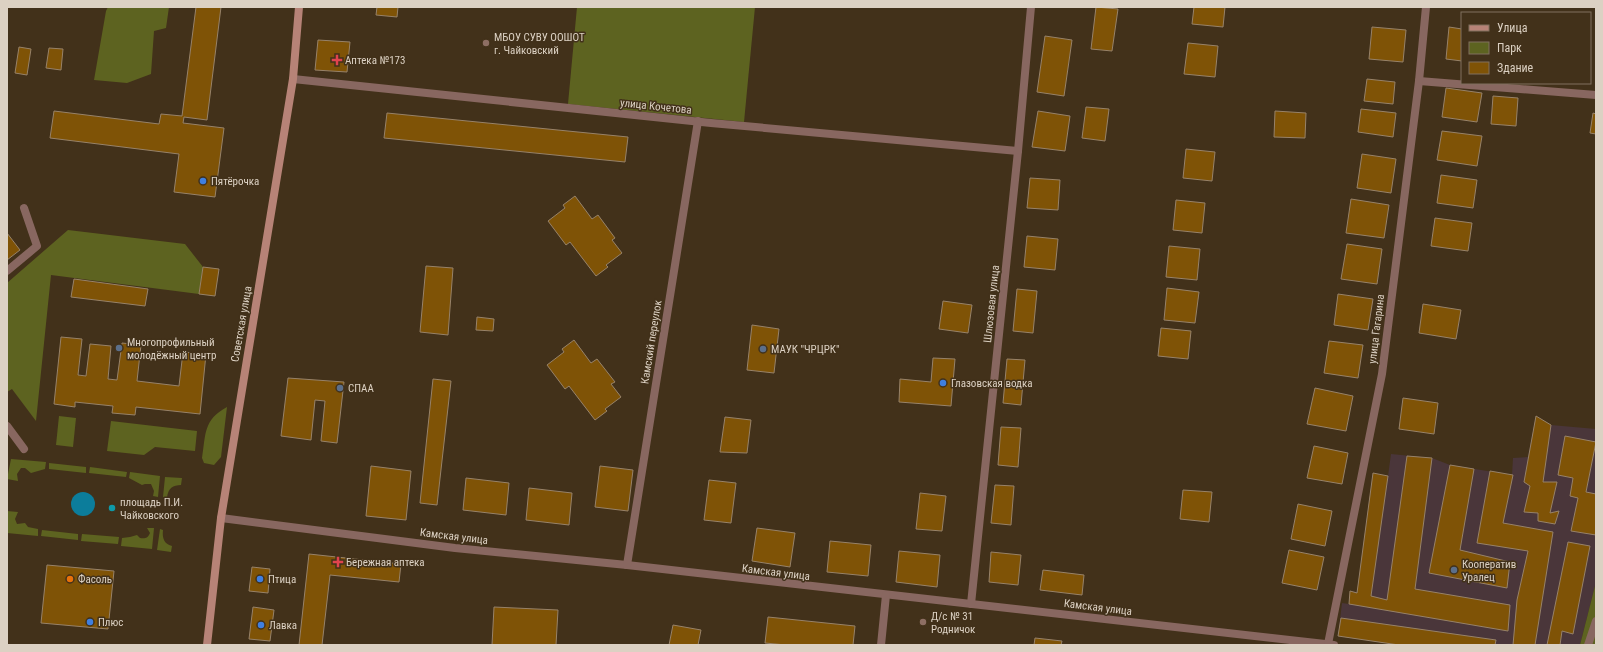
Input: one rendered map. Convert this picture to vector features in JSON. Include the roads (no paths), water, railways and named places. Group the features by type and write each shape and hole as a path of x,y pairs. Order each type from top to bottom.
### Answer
{"main road":[{"name":"Советская улица","path":"207,645 221,518 293,78 299,7"}],"street":[{"name":"Шлюзовая улица","path":"971,604 1018,151 1031,7"},
{"name":"улица Гагарина","path":"1331,645 1382,374 1419,80 1426,7"},
{"name":"улица Кочетова","path":"293,78 698,121 1018,151"},
{"path":"1419,80 1461,84"},
{"path":"1466,84 1596,95"},
{"name":"Камский переулок","path":"627,566 698,121"},
{"path":"7,271 37,246 24,208"},
{"path":"7,426 24,449"},
{"name":"Камская улица","path":"221,518 455,548 1331,645"},
{"path":"881,645 886,595"},
{"path":"1588,645 1596,621"}],"water":[{"path":"83,492 91,496 95,504 91,512 83,516 75,512 71,504 75,496"}],"place":[{"name":"МБОУ СУВУ ООШОТ г. Чайковский","path":"486,43"},
{"name":"Аптека №173","path":"337,60"},
{"name":"Пятёрочка","path":"203,181"},
{"name":"Многопрофильный молодёжный центр","path":"119,348"},
{"name":"МАУК \"ЧРЦРК\"","path":"763,349"},
{"name":"Глазовская водка","path":"943,383"},
{"name":"СПАА","path":"340,388"},
{"name":"площадь П.И. Чайковского","path":"112,508"},
{"name":"Бережная аптека","path":"338,562"},
{"name":"Кооператив Уралец","path":"1454,570"},
{"name":"Фасоль","path":"70,579"},
{"name":"Птица","path":"260,579"},
{"name":"Плюс","path":"90,622"},
{"name":"Д/с № 31 Родничок","path":"923,622"},
{"name":"Лавка","path":"261,625"}]}
